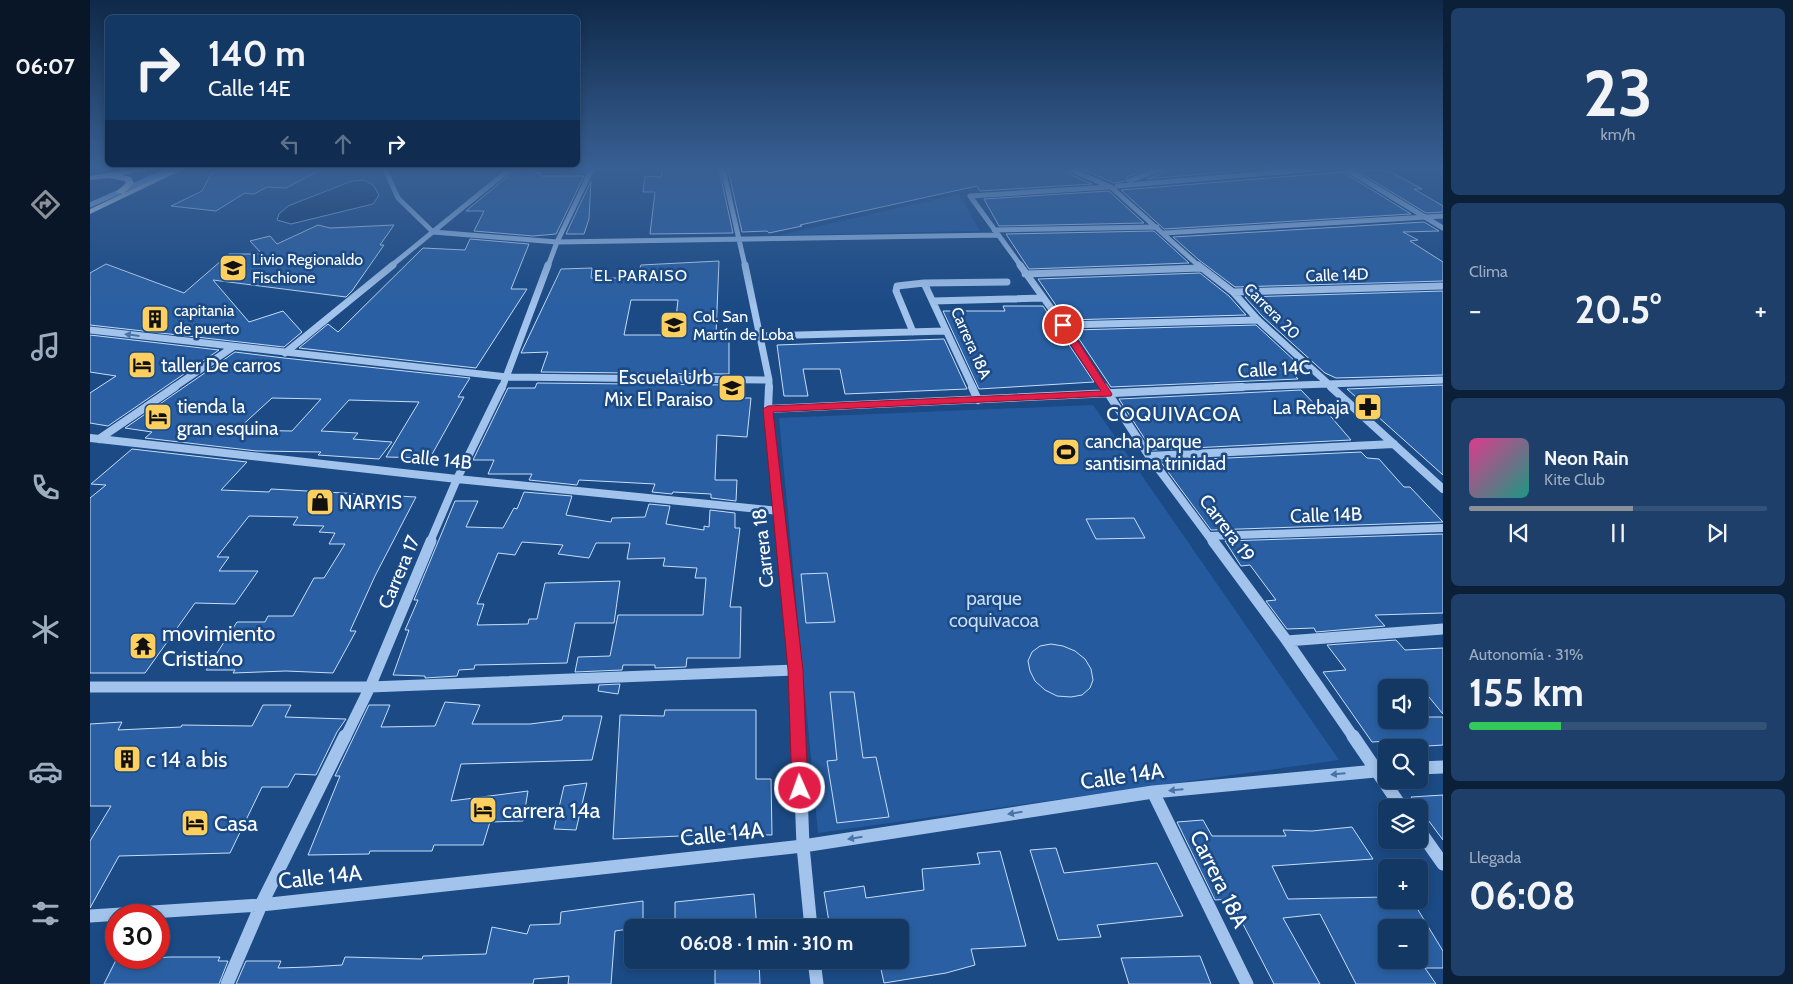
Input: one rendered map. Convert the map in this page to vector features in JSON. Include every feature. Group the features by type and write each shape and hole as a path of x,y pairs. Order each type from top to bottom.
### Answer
{"street":[{"path":"415,215 433,232 557,242 740,240 1156,227"},
{"path":"284,353 454,215"},
{"name":"Carrera 17","path":"227,984 260,905 370,687 457,479 506,377 557,242 570,215"},
{"name":"Carrera 18","path":"734,215 769,380 768,409 796,670 802,846 810,919"},
{"name":"Carrera 19","path":"983,215 1063,325 1149,456 1210,536 1378,766"},
{"name":"Carrera 20","path":"1144,215 1201,268 1232,292 1258,320 1443,489"},
{"path":"1422,215 1443,228"},
{"path":"1164,233 1443,216"},
{"path":"1025,274 1201,268"},
{"path":"913,332 896,291 897,286 924,283 1007,282"},
{"name":"Carrera 18A","path":"924,283 978,400"},
{"name":"Calle 14D","path":"1232,292 1443,286"},
{"path":"933,300 1042,298"},
{"path":"1063,325 1258,320"},
{"path":"90,330 506,377 769,380"},
{"path":"759,336 945,331"},
{"path":"95,438 233,347"},
{"name":"Calle 14C","path":"1107,394 1326,383 1443,380"},
{"path":"768,409 1107,394"},
{"name":"Calle 14B","path":"95,438 457,479 779,511"},
{"path":"1149,456 1394,444"},
{"name":"Calle 14B","path":"1210,536 1443,528"},
{"path":"1287,641 1443,629"},
{"path":"90,687 370,687 796,670"},
{"path":"1428,768 1443,767"},
{"name":"Calle 14A","path":"90,916 260,905 802,846 1153,792 1378,770"},
{"name":"Carrera 18A","path":"1153,792 1247,984"},
{"path":"1428,843 1443,864"},
{"path":"815,969 817,984"}],"green space":[{"path":"868,215 971,215 980,231 780,235"},
{"name":"parque coquivacoa","path":"1093,405 1339,760 818,833 779,418"}],"shaded area":[{"path":"279,215 328,215 291,224 277,220"}],"building":[{"path":"482,215 565,215 556,234 533,236 474,231"},
{"path":"575,215 589,215 584,234 566,234"},
{"path":"652,215 729,215 733,233 650,234"},
{"path":"738,215 846,215 769,233 767,231 742,232"},
{"path":"993,215 1135,215 1144,223 999,226"},
{"path":"1148,215 1396,215 1164,229"},
{"path":"1424,222 1439,231 1403,232 1418,240 1410,241 1443,262 1443,281 1235,287 1199,260 1173,237"},
{"path":"318,225 330,228 394,225 380,245 384,245 346,297 213,280 249,322 283,311 302,332 284,347 90,325 90,273 106,264 184,293 229,254 262,254 250,241 270,236 277,244"},
{"path":"1154,231 1189,263 1029,269 1006,234"},
{"path":"470,239 529,244 511,289 527,289 476,368 299,348 328,324 338,332 423,248 465,250"},
{"path":"719,261 716,334 729,334 729,374 541,372 548,352 521,353 561,269 592,268 591,278 636,278 641,265","holes":["631,300 678,300 674,335 624,335"]},
{"path":"1200,273 1229,296 1246,315 1066,320 1038,279"},
{"path":"1443,291 1443,375 1336,378 1325,373 1262,316 1245,297"},
{"path":"1003,306 1043,306 1094,382 979,389 943,311 1005,311"},
{"path":"1256,325 1296,362 1289,368 1298,379 1111,387 1073,330"},
{"path":"90,335 219,350 108,426 90,423 90,393 116,376 90,372"},
{"path":"944,339 967,389 845,394 840,369 803,369 808,396 784,396 777,345"},
{"path":"235,352 470,378 458,397 464,397 430,458 386,457 419,402 349,400 321,431 358,433 353,439 392,442 379,459 318,455 321,452 257,451 145,438 152,432 125,428","holes":["272,398 321,399 292,431 237,430"]},
{"path":"537,383 729,385 728,395 731,395 731,398 751,398 747,437 717,435 715,480 737,480 736,501 711,498 711,494 652,492 655,484 579,480 577,485 529,480 532,474 488,474 494,460 473,460 508,388 535,388"},
{"path":"1443,385 1443,475 1347,389"},
{"path":"1301,390 1321,411 1326,411 1351,440 1152,450 1119,399"},
{"path":"132,449 247,462 221,490 269,492 271,489 416,497 375,576 350,631 356,631 333,673 286,671 233,673 235,670 206,670 237,622 265,622 268,616 293,616 314,578 324,578 345,544 329,544 335,533 319,532 324,526 293,525 298,517 249,516 217,557 229,557 219,571 258,571 235,604 195,603 145,673 90,673 90,498 106,485 91,484"},
{"path":"1361,452 1367,458 1379,459 1404,487 1410,487 1443,522 1211,530 1160,461"},
{"path":"524,492 572,496 566,515 611,522 612,518 645,517 649,504 670,506 666,524 704,530 704,526 709,527 710,510 735,513 735,528 740,528 730,607 741,607 740,658 687,658 686,667 655,668 655,665 623,665 622,670 575,672 578,657 610,656 618,615 703,615 706,578 695,578 697,568 663,566 665,558 627,559 630,543 596,543 589,558 558,554 563,545 522,542 515,555 498,553 477,604 484,604 477,625 528,624 529,619 537,619 545,583 620,581 614,623 575,623 567,663 475,665 474,669 459,670 457,676 425,678 425,676 393,675 409,630 405,630 418,600 414,600 455,501 478,501 466,527 503,528 514,508 517,509"},
{"path":"1134,518 1145,538 1096,539 1086,519"},
{"path":"1443,534 1443,613 1375,615 1385,626 1316,632 1314,628 1287,629 1266,601 1276,600 1250,565 1241,566 1225,541"},
{"path":"827,573 835,622 806,623 801,574"},
{"path":"1396,640 1405,650 1443,648 1443,714 1428,696 1428,679 1378,679 1378,729 1428,729 1428,717 1443,717 1443,745 1428,746 1428,739 1378,739 1378,742 1372,742 1323,672 1346,670 1327,645"},
{"path":"1051,644 1075,651 1085,659 1091,669 1093,680 1090,688 1082,695 1071,697 1057,696 1045,690 1035,681 1028,661 1032,652 1040,646"},
{"path":"620,684 618,694 598,691 599,685"},
{"path":"830,692 854,692 863,758 876,757 889,817 837,823 827,761 837,760"},
{"path":"445,702 480,705 472,724 530,724 562,720 563,716 602,716 592,760 461,764 451,801 528,791 523,821 490,822 483,845 434,845 432,851 370,851 369,854 308,855 340,776 335,776 369,705 390,705 381,727 435,726"},
{"path":"263,705 291,705 285,717 346,719 337,732 316,775 295,774 288,787 262,787 230,853 119,856 90,908 90,841 111,806 90,806 90,724 122,722 118,730 181,727 182,725 252,726"},
{"path":"665,710 756,710 756,779 771,779 772,835 725,834 613,839 620,715 664,716"},
{"path":"587,783 576,830 554,829 564,786"},
{"path":"1443,795 1443,840 1428,820 1428,799 1412,799 1411,797"},
{"path":"1203,820 1212,836 1286,836 1283,830 1312,831 1352,827 1373,859 1272,866 1288,899 1378,897 1378,909 1417,909 1424,919 1378,919 1378,969 1426,969 1436,984 1356,984 1320,914 1283,918 1320,984 1274,984 1230,899 1215,900 1177,822"},
{"path":"1056,848 1064,873 1157,863 1183,916 1097,925 1101,937 1058,940 1030,850"},
{"path":"1000,851 1026,946 971,949 975,965 946,973 884,983 881,969 909,969 909,919 828,919 824,892 864,886 866,898 924,890 922,869 980,864 977,853"},
{"path":"754,894 756,919 675,919 675,902"},
{"path":"643,901 643,919 624,919 624,930 615,931 611,984 568,984 569,976 534,979 533,984 236,984 246,961 281,961 278,968 342,965 345,957 422,959 423,956 486,954 492,927 527,934 530,925 560,924 561,912"},
{"path":"1428,926 1443,951 1443,968 1428,968"},
{"path":"1200,956 1211,984 1129,984 1121,958"},
{"path":"170,957 220,957 218,961 228,961 219,984 104,984 112,969 170,969"},
{"path":"715,969 759,969 760,984 715,984"}],"place":[{"name":"Livio Regionaldo Fischione","path":"233,268"},
{"name":"capitania de puerto","path":"155,319"},
{"name":"Col. San Martín de Loba","path":"674,325"},
{"name":"taller De carros","path":"142,365"},
{"name":"Escuela Urb Mix El Paraiso","path":"732,388"},
{"name":"La Rebaja","path":"1368,407"},
{"name":"tienda la gran esquina","path":"158,417"},
{"name":"cancha parque santisima trinidad","path":"1066,452"},
{"name":"NARYIS","path":"320,502"},
{"name":"movimiento Cristiano","path":"143,646"},
{"name":"c 14 a bis","path":"127,759"},
{"name":"carrera 14a","path":"483,810"},
{"name":"Casa","path":"195,823"}],"district":[{"name":"EL PARAISO","path":"641,275"},
{"name":"COQUIVACOA","path":"1174,414"}],"route":[{"path":"800,788 796,670 768,409 1107,394 1063,325"}]}
